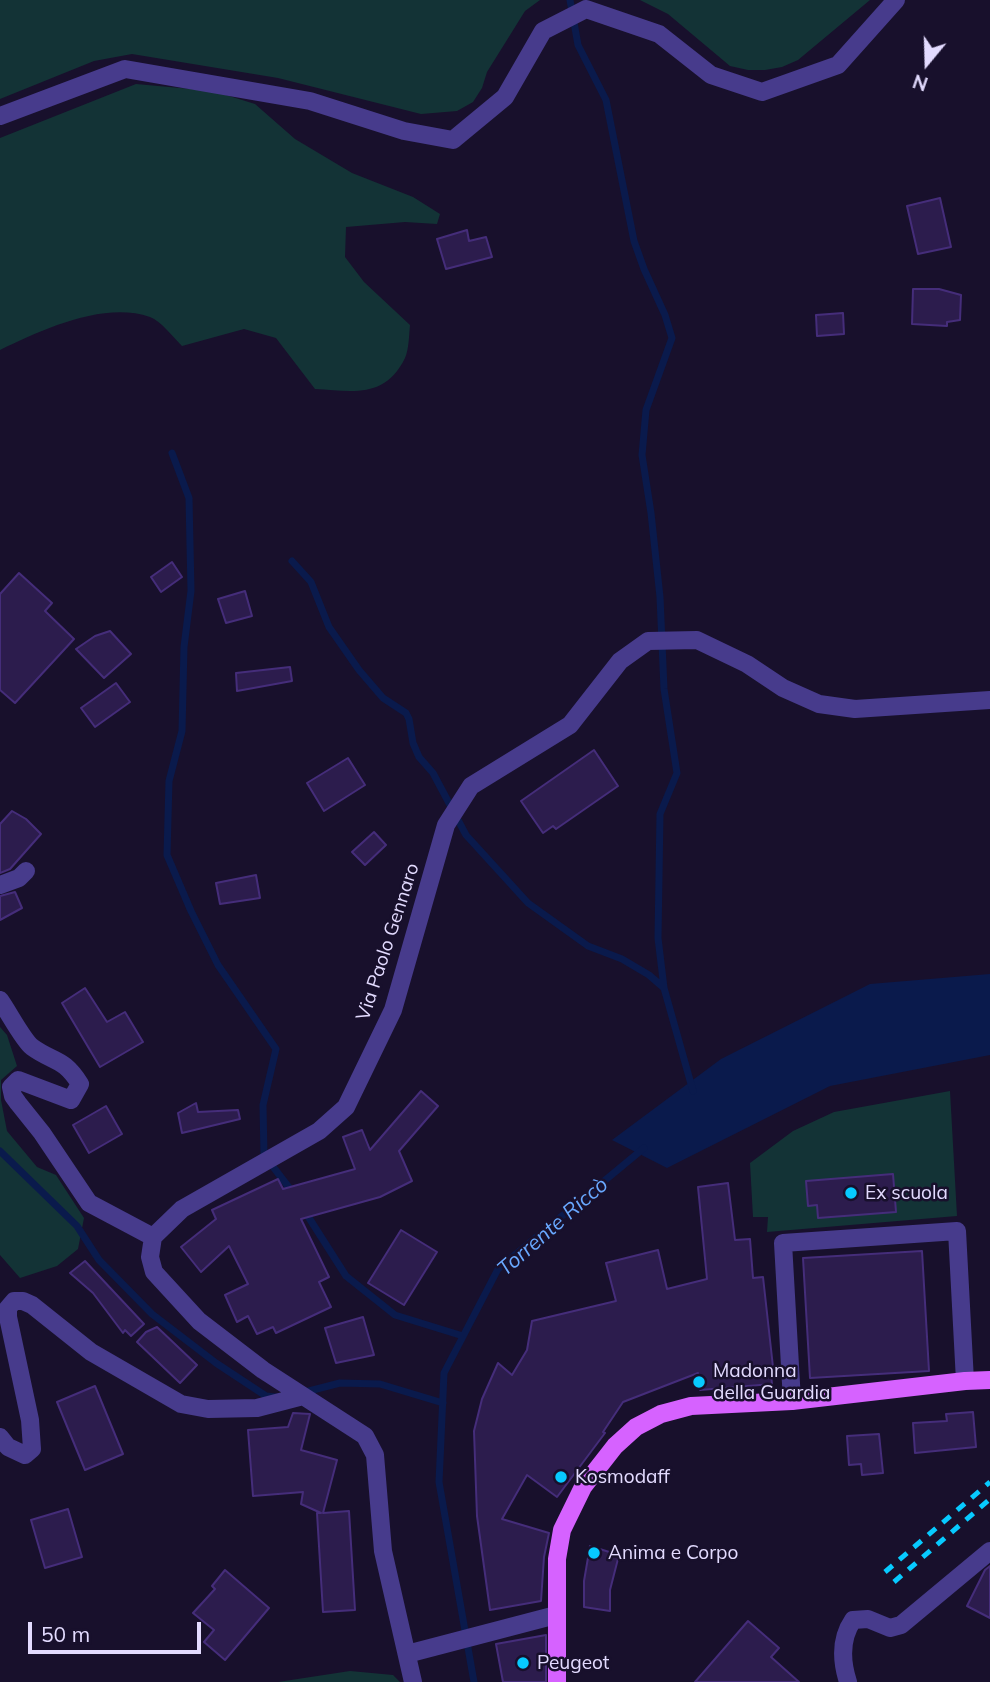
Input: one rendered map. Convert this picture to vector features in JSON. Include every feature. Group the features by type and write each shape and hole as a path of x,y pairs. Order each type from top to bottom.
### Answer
{"main road":[{"path":"558,1682 557,1559 562,1531 572,1506 597,1468 636,1427 661,1414 691,1406 792,1401 990,1380"}],"street":[{"path":"0,116 125,69 310,101 404,131 453,140 505,97 543,31 586,9 659,34 711,75 762,92 838,65 896,0"},
{"name":"Via Paolo Gennaro","path":"153,1237 182,1209 318,1131 345,1107 393,1010 446,825 471,786 570,724 620,661 648,641 697,640 747,664 783,688 819,704 855,709 990,700"},
{"path":"0,885 19,878 26,872"},
{"path":"0,1000 30,1046 71,1068 80,1084 71,1100 18,1080 11,1087 13,1096 89,1203 153,1237 150,1257 154,1272 199,1321 263,1370 365,1436 374,1455 383,1551 413,1652 413,1682"},
{"path":"792,1401 783,1243 957,1231 965,1381"},
{"path":"0,1437 16,1452 25,1455 32,1449 30,1420 8,1317 8,1308 15,1301 32,1305 90,1352 181,1404 208,1409 257,1408 303,1396"},
{"path":"848,1682 842,1654 845,1632 853,1620 868,1619 890,1628 901,1625 990,1550"},
{"path":"413,1652 556,1615"}],"green space":[{"path":"0,0 540,0 525,11 487,72 482,88 473,102 457,111 421,114 278,78 132,54 94,61 0,99"},
{"path":"640,0 870,0 798,60 782,67 748,70 730,66 668,14"},
{"path":"136,84 213,91 255,104 295,139 352,173 413,197 440,214 437,224 405,222 346,227 345,257 364,282 410,325 405,358 388,380 367,390 315,389 276,338 244,329 182,346 154,319 132,313 93,315 73,320 0,350 0,138"},
{"path":"0,1027 7,1035 17,1066 1,1080 1,1100 7,1131 37,1167 56,1175 84,1218 78,1249 57,1266 20,1278 0,1255"},
{"path":"950,1091 957,1216 767,1232 768,1217 753,1217 750,1163 793,1131 834,1112"},
{"path":"350,1671 393,1675 400,1682 278,1682"}],"water":[{"path":"990,974 990,1055 830,1086 667,1168 612,1140 721,1059 870,984"}],"building":[{"path":"940,198 951,247 918,254 907,206"},
{"path":"467,230 469,241 486,237 492,257 446,269 437,239"},
{"path":"913,289 939,289 961,295 960,320 947,322 947,326 912,324"},
{"path":"843,313 844,334 817,336 816,315"},
{"path":"172,562 182,577 161,592 151,577"},
{"path":"19,573 52,603 45,611 74,639 15,703 0,690 0,594"},
{"path":"245,591 252,616 226,623 218,599"},
{"path":"110,631 131,654 104,678 76,649 95,636"},
{"path":"290,667 292,681 237,691 236,673"},
{"path":"116,683 130,702 95,727 81,708"},
{"path":"594,750 618,786 556,829 553,826 543,833 521,801"},
{"path":"348,758 365,785 324,811 307,783"},
{"path":"12,811 26,819 41,834 10,869 0,873 0,824"},
{"path":"374,832 386,845 365,865 352,852"},
{"path":"256,875 260,898 220,904 216,883"},
{"path":"15,892 22,908 0,920 0,896"},
{"path":"85,988 107,1022 125,1012 143,1042 100,1067 62,1003"},
{"path":"421,1091 438,1106 399,1151 412,1181 380,1197 301,1219 329,1277 319,1282 331,1307 276,1333 273,1327 257,1334 248,1316 237,1322 225,1295 248,1284 229,1246 201,1272 181,1247 216,1219 212,1210 278,1179 283,1189 355,1169 343,1137 362,1130 370,1150"},
{"path":"196,1103 198,1112 238,1110 240,1119 182,1133 178,1113"},
{"path":"106,1106 122,1134 89,1153 73,1125"},
{"name":"Ex scuola","path":"893,1174 896,1212 818,1218 817,1205 808,1206 806,1181"},
{"path":"728,1183 735,1240 750,1239 753,1278 763,1277 773,1367 770,1366 772,1384 700,1390 698,1373 623,1402 603,1432 605,1433 557,1497 527,1475 502,1519 549,1533 544,1557 541,1601 490,1610 477,1516 474,1431 482,1399 498,1363 512,1375 527,1350 532,1321 616,1301 606,1263 658,1250 667,1289 707,1279 698,1187"},
{"path":"401,1230 437,1252 404,1305 368,1283"},
{"path":"922,1251 929,1371 810,1378 803,1258"},
{"path":"85,1261 144,1324 131,1336 125,1330 123,1333 93,1293 70,1273"},
{"path":"363,1317 374,1355 336,1363 325,1328"},
{"path":"157,1327 197,1365 180,1383 137,1342 146,1332"},
{"path":"95,1386 123,1454 85,1470 57,1402"},
{"path":"973,1412 976,1447 915,1453 913,1423 947,1421 946,1414"},
{"path":"293,1413 310,1414 301,1450 337,1460 323,1513 349,1511 355,1610 323,1612 317,1513 321,1513 301,1504 303,1492 253,1496 248,1430 288,1427"},
{"path":"879,1434 883,1473 862,1475 861,1464 849,1465 847,1436"},
{"path":"68,1509 82,1557 45,1568 31,1520"},
{"path":"590,1546 619,1555 610,1590 610,1611 584,1607 584,1581"},
{"path":"990,1566 990,1618 967,1606 985,1570"},
{"path":"225,1570 269,1608 225,1660 204,1642 214,1630 193,1613 215,1589 212,1586"},
{"path":"748,1621 779,1648 771,1657 799,1682 695,1682"},
{"name":"Peugeot","path":"546,1635 546,1682 503,1682 496,1644"}],"waterway":[{"path":"570,0 578,45 606,100 634,241 672,338 646,410 642,455 660,597 664,689 677,773 660,814 658,938 664,988 693,1091"},
{"path":"172,453 189,498 191,591 184,647 182,731 169,781 167,855 218,965 276,1049 263,1105 264,1155 294,1194"},
{"path":"292,561 311,582 329,627 359,670 383,698 406,713 419,757 433,773 466,835 528,903 588,946 622,959 649,975 664,988"},
{"name":"Torrente Riccò","path":"474,1682 439,1482 444,1373 498,1269 644,1148"},
{"path":"0,1151 77,1226 99,1260 152,1314 216,1363 266,1396 276,1397"},
{"path":"304,1210 346,1276 395,1315 463,1336"},
{"path":"305,1392 340,1383 380,1384 443,1403"}],"railway":[{"path":"885,1572 990,1482"},
{"path":"894,1582 990,1499"}],"place":[{"name":"Ex scuola","path":"851,1193"},
{"name":"Madonna della Guardia","path":"699,1382"},
{"name":"Kosmodaff","path":"561,1477"},
{"name":"Anima e Corpo","path":"594,1553"},
{"name":"Peugeot","path":"523,1663"}]}
